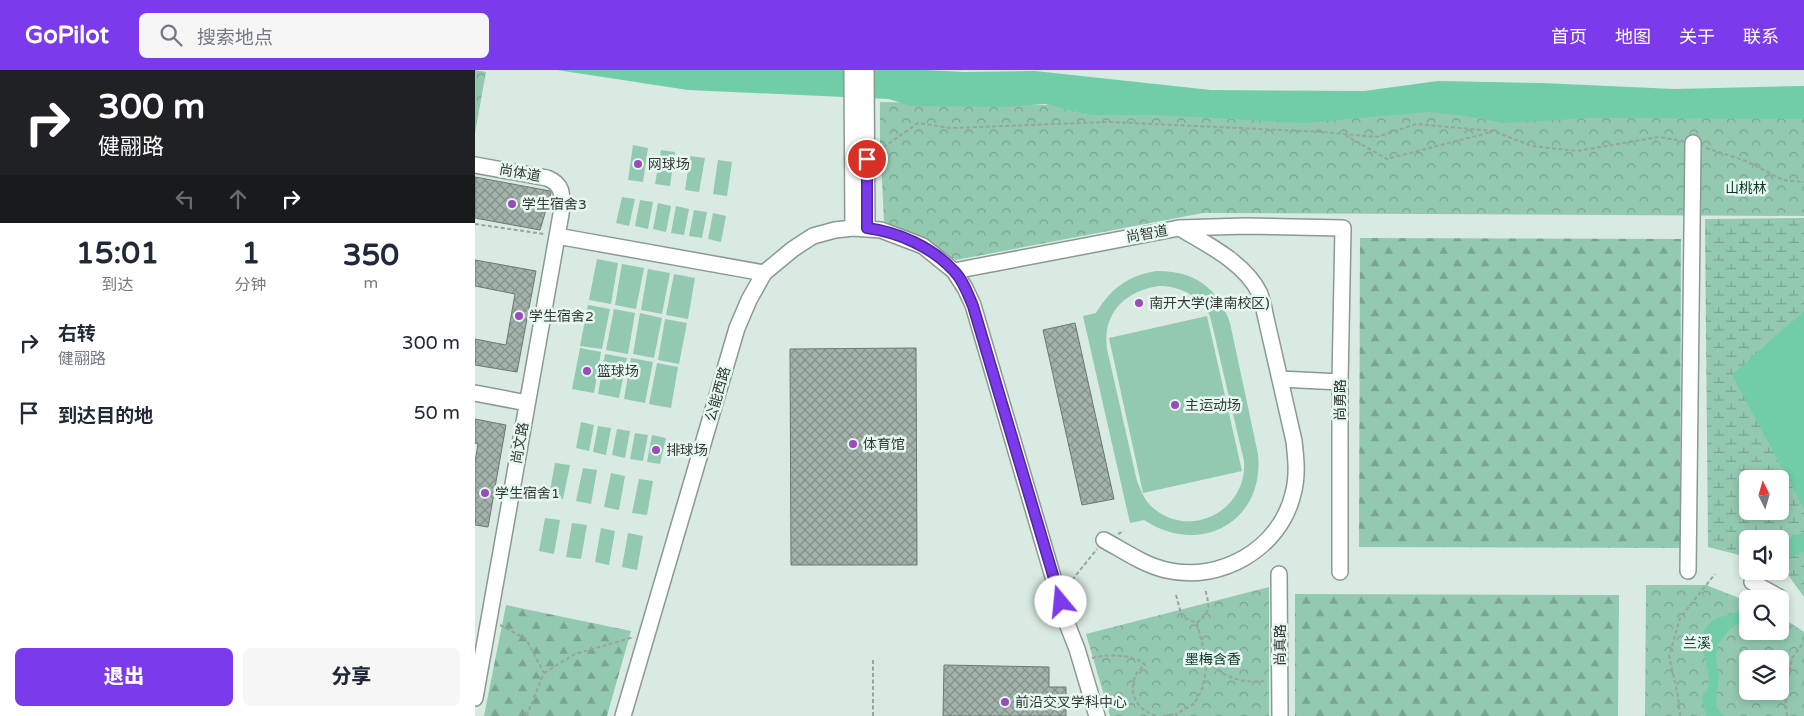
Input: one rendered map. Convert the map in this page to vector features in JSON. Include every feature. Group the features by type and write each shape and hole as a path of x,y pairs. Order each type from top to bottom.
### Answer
{"street":[{"path":"853,70 867,159 860,228"},
{"path":"860,228 859,107 867,70"},
{"path":"1688,571 1693,143"},
{"name":"尚体道","path":"475,165 547,178 556,182 560,188"},
{"name":"尚文路","path":"475,698 557,236 562,198 560,188"},
{"name":"尚智道","path":"954,271 1179,228 1245,226 1343,228"},
{"path":"860,228 881,230 923,246 954,271 965,288 973,306 1059,596 1097,716"},
{"name":"公能西路","path":"623,716 737,328 749,300 764,273 793,249 813,236 835,230 860,228"},
{"path":"1104,540 1147,564 1165,570 1219,578 1234,564 1266,542 1279,527 1293,496 1296,480 1294,441 1260,294 1248,277 1217,249 1179,228"},
{"name":"尚勇路","path":"1340,572 1340,382 1343,228"},
{"path":"557,236 764,273"},
{"path":"1281,379 1340,382"},
{"path":"475,393 527,403"},
{"name":"尚真路","path":"1279,574 1280,716"},
{"path":"1752,582 1766,590"}],"path":[{"path":"867,159 918,123 950,128 1109,122 1377,137 1416,124 1493,131 1533,146 1577,151 1659,137 1693,143 1746,161 1783,180 1804,182"},
{"path":"1343,134 1387,159 1493,131"},
{"path":"475,224 557,236"},
{"path":"1059,596 1104,540"},
{"path":"1680,716 1678,696 1669,656 1680,618 1715,574"},
{"path":"1197,623 1207,614 1209,604 1205,588"},
{"path":"1176,595 1182,617 1197,623"},
{"path":"489,619 526,639 544,673"},
{"path":"1163,716 1176,715 1195,703 1203,687 1207,662 1197,623"},
{"path":"527,716 544,673 575,654 647,632"},
{"path":"1787,716 1785,694 1792,658 1804,642"},
{"path":"1081,662 1100,656 1123,656 1142,661 1145,665 1137,673 1133,685 1135,697 1138,706 1148,714 1158,716"},
{"path":"873,660 873,716"},
{"path":"1207,662 1217,670 1247,683 1280,681"},
{"path":"521,716 529,710"}],"green space":[{"path":"475,70 486,72 475,133"},
{"name":"山桃林","path":"880,102 1427,112 1804,115 1804,216 1203,213 956,260 884,221"},
{"name":"网球场","path":"633,145 648,148 643,182 628,180"},
{"name":"网球场","path":"661,150 675,152 670,186 655,184"},
{"name":"网球场","path":"690,156 705,158 699,192 685,190"},
{"name":"网球场","path":"718,160 732,162 727,196 713,194"},
{"path":"622,197 635,199 629,226 616,223"},
{"path":"640,200 653,202 648,229 635,226"},
{"path":"658,203 671,206 666,232 653,229"},
{"path":"676,206 689,209 684,235 671,233"},
{"path":"694,210 707,212 702,238 689,236"},
{"path":"713,213 726,216 721,242 708,239"},
{"path":"1804,218 1804,597 1789,576 1789,530 1739,530 1739,555 1708,547 1705,219"},
{"path":"1360,238 1681,239 1680,548 1359,547"},
{"path":"597,259 618,263 611,304 589,300"},
{"path":"622,264 644,268 636,309 615,305"},
{"path":"648,269 670,273 662,314 641,310"},
{"name":"主运动场","path":"1157,271 1182,274 1203,284 1219,300 1230,323 1258,454 1257,478 1251,498 1240,515 1225,526 1207,533 1186,535 1165,531 1144,520 1130,523 1083,316 1096,313 1108,296 1129,279","holes":["1159,286 1182,290 1195,298 1210,316 1244,461 1243,478 1237,494 1227,506 1214,515 1199,520 1183,521 1167,517 1152,507 1143,495 1137,481 1107,349 1106,336 1108,325 1118,306 1136,293"]},
{"path":"674,274 695,278 688,319 666,315"},
{"name":"篮球场","path":"588,305 610,309 602,349 580,346"},
{"name":"篮球场","path":"614,309 635,313 628,354 606,350"},
{"name":"篮球场","path":"640,313 662,318 654,358 633,354"},
{"name":"主运动场","path":"1207,316 1242,471 1143,493 1109,338"},
{"name":"篮球场","path":"665,319 687,323 679,364 658,360"},
{"name":"篮球场","path":"580,348 601,352 594,393 572,389"},
{"name":"篮球场","path":"605,354 627,358 619,398 598,394"},
{"name":"篮球场","path":"631,358 653,362 645,403 624,399"},
{"name":"篮球场","path":"657,363 678,367 671,408 649,404"},
{"path":"581,422 594,425 589,451 576,448"},
{"path":"598,426 611,428 606,455 593,452"},
{"name":"排球场","path":"617,429 630,431 625,458 612,455"},
{"name":"排球场","path":"635,433 648,435 643,461 630,459"},
{"name":"排球场","path":"652,435 666,438 660,464 647,462"},
{"path":"555,463 570,465 563,499 549,496"},
{"path":"583,468 597,470 591,504 576,501"},
{"path":"611,473 625,476 619,510 604,507"},
{"path":"639,479 653,481 647,515 632,513"},
{"path":"545,518 560,520 554,554 539,551"},
{"path":"572,523 587,525 581,559 566,557"},
{"path":"601,528 615,531 609,565 595,562"},
{"path":"628,533 643,536 637,570 622,567"},
{"name":"兰溪","path":"1646,585 1706,585 1739,598 1739,640 1789,640 1789,622 1804,632 1804,716 1645,716"},
{"name":"墨梅含香","path":"1269,587 1269,716 1110,716 1086,634"},
{"path":"1295,594 1619,595 1618,716 1295,716"},
{"path":"506,605 631,631 607,716 484,716"}],"shaded area":[{"path":"557,70 1035,71 1211,90 1364,91 1438,81 1542,83 1674,89 1804,86 1804,119 1590,118 1505,123 1427,112 1305,123 1155,115 1091,115 1045,104 1001,107 911,106 889,99 688,90"},
{"path":"1804,311 1804,509 1789,481 1789,470 1783,470 1732,375"},
{"path":"1738,611 1739,623 1729,630 1718,644 1716,658 1719,676 1716,707 1724,716 1706,716 1702,697 1708,688 1709,680 1703,647 1705,630 1714,620"}],"building":[{"name":"学生宿舍3","path":"475,177 550,191 540,230 475,218"},
{"name":"学生宿舍2","path":"475,260 536,271 517,372 475,365 475,339 506,345 515,294 475,286"},
{"path":"1075,323 1114,499 1082,505 1043,330"},
{"name":"体育馆","path":"916,348 917,565 791,565 790,349"},
{"name":"学生宿舍1","path":"475,419 506,425 488,527 475,525 475,462 478,444 475,443"},
{"name":"前沿交叉学科中心","path":"944,665 1049,667 1049,687 1066,687 1066,716 943,716"}],"waterway":[{"path":"1789,548 1804,542"}],"place":[{"name":"网球场","path":"638,164"},
{"name":"学生宿舍3","path":"512,204"},
{"name":"南开大学(津南校区)","path":"1139,303"},
{"name":"学生宿舍2","path":"519,316"},
{"name":"篮球场","path":"587,371"},
{"name":"主运动场","path":"1175,405"},
{"name":"体育馆","path":"853,444"},
{"name":"排球场","path":"656,450"},
{"name":"学生宿舍1","path":"485,493"},
{"name":"前沿交叉学科中心","path":"1005,702"}],"route":[{"path":"867,159 867,228 881,230 923,246 954,271 965,288 973,306 1061,602"}]}
